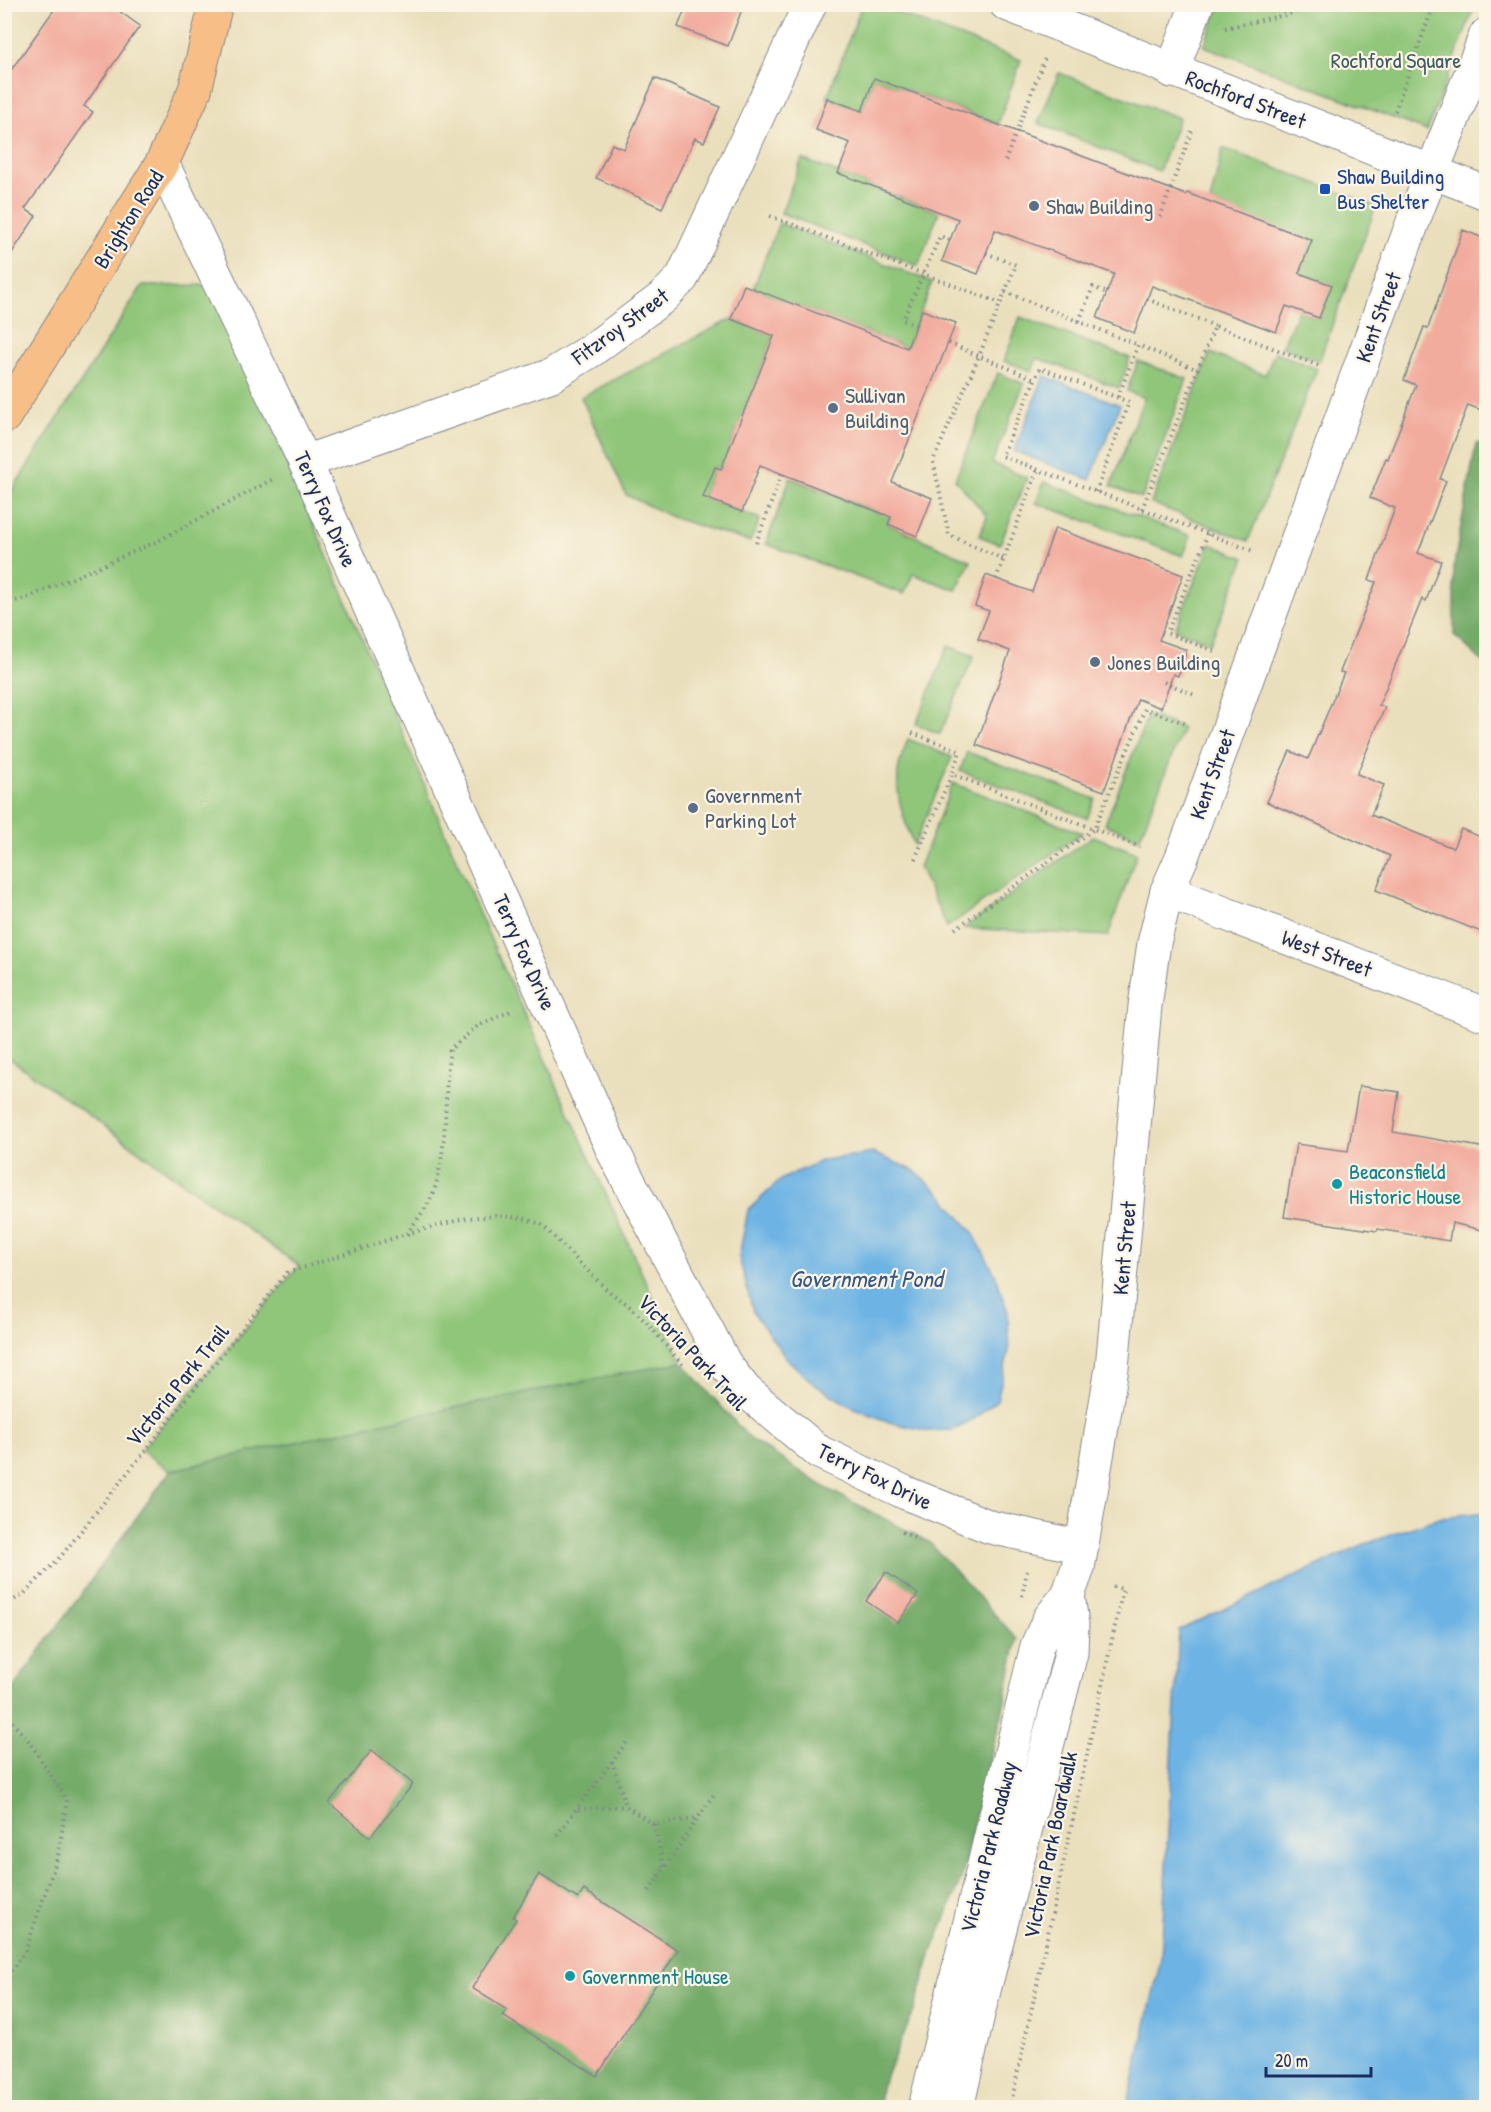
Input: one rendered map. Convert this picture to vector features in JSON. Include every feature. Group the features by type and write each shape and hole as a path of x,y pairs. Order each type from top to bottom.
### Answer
{"main road":[{"name":"Brighton Road","path":"4,417 162,163 195,90 216,4"}],"street":[{"name":"Fitzroy Street","path":"306,462 552,375 592,350 662,298 682,278 810,4"},
{"name":"Rochford Street","path":"1006,4 1486,193"},
{"path":"1172,70 1197,4"},
{"name":"Kent Street","path":"1082,1547 1112,1368 1145,1006 1154,943 1167,891 1182,857 1433,171 1486,35"},
{"name":"Terry Fox Drive","path":"162,163 306,462 614,1153 725,1364 745,1390 819,1452 906,1493 990,1527 1082,1547"},
{"name":"West Street","path":"1167,891 1486,1015"},
{"name":"Victoria Park Roadway","path":"925,2108 1037,1646 1049,1619 1068,1594 1078,1568 1082,1547"},
{"name":"Victoria Park Roadway","path":"957,2108 985,1987 1071,1653 1072,1624 1068,1594"}],"path":[{"path":"1220,29 1289,14 1317,4"},
{"path":"1395,111 1434,4"},
{"path":"1005,161 1045,58"},
{"path":"1160,218 1193,128"},
{"path":"770,216 1000,303"},
{"path":"916,325 903,320 939,236 950,240"},
{"path":"986,253 1016,265 933,461 949,535 1003,559"},
{"path":"1079,321 1093,287 1107,292"},
{"path":"1005,292 1198,369"},
{"path":"1147,299 1322,367"},
{"path":"1142,509 1215,326"},
{"path":"949,343 1035,380"},
{"path":"1118,397 1138,345"},
{"path":"1096,492 1130,402 1040,368 1002,456 1038,469 1096,492 1252,551"},
{"path":"4,602 22,600 156,542 306,462"},
{"path":"996,579 1038,469"},
{"path":"756,543 782,474"},
{"path":"1208,534 1167,633 1214,651"},
{"path":"1164,682 1197,696"},
{"path":"955,930 1094,829 1145,710 1187,724"},
{"path":"912,733 960,751 915,859"},
{"path":"952,774 1140,847"},
{"path":"406,1234 434,1193 445,1138 450,1048 478,1026 544,996"},
{"name":"Victoria Park Trail","path":"4,1605 23,1595 62,1555 287,1274 406,1234 467,1218 496,1216 522,1218 540,1224 607,1290 627,1304 647,1323 691,1374"},
{"path":"900,1531 919,1540"},
{"name":"Victoria Park Boardwalk","path":"1010,2108 1123,1589"},
{"path":"4,1713 28,1740 67,1800 58,1856 25,1952 4,1980"},
{"path":"557,1835 629,1739"},
{"path":"612,1761 626,1806"},
{"path":"649,1891 714,1794"},
{"path":"577,1809 626,1806 654,1824 698,1818"},
{"path":"654,1824 664,1869"}],"green space":[{"name":"Rochford Square","path":"1220,4 1475,5 1427,131 1204,46"},
{"path":"862,5 877,5 1021,60 998,124 874,78 862,111 827,98"},
{"path":"1059,73 1179,118 1159,171 1038,123"},
{"path":"1223,148 1376,206 1319,361 1282,347 1298,310 1319,318 1331,285 1299,273 1311,240 1210,202"},
{"path":"802,159 939,212 918,266 781,213"},
{"path":"779,223 932,282 907,348 753,289"},
{"path":"212,285 481,918 682,1362 298,1441 170,1471 141,1450 299,1266 5,1055 4,503 142,286"},
{"path":"1020,317 1130,358 1119,388 1037,358 1032,371 1004,361"},
{"path":"731,319 774,336 727,454 733,473 715,467 703,497 760,519 750,542 674,518 626,495 581,397"},
{"path":"1275,352 1317,369 1248,541 1151,503 1210,353 1265,375"},
{"path":"1138,361 1187,379 1142,498 1111,486 1144,398 1127,391"},
{"path":"998,373 1024,384 992,463 1027,478 1000,544 979,536 987,516 955,479"},
{"path":"1486,441 1486,665 1454,635 1454,565 1476,444"},
{"path":"790,478 880,513 892,513 888,524 971,561 956,590 913,574 904,594 766,544"},
{"path":"1044,482 1191,536 1183,556 1036,503"},
{"path":"1210,544 1245,558 1210,643 1175,629"},
{"path":"948,646 974,656 940,734 916,724"},
{"path":"1148,715 1183,728 1139,839 1105,824"},
{"path":"1486,731 1486,809 1483,800"},
{"path":"908,739 952,757 914,845 904,817 898,786 899,766"},
{"path":"967,752 1095,799 1087,818 960,771"},
{"path":"953,783 1082,833 947,927 919,867"},
{"path":"1093,836 1137,853 1108,936 964,928"},
{"path":"682,1362 749,1438 826,1488 929,1542 1017,1639 1002,1715 981,1790 961,1880 933,1949 914,2011 881,2087 879,2107 5,2108 5,1699 170,1471 298,1441"}],"water":[{"path":"1044,376 1120,405 1090,480 1014,451"},
{"name":"Government Pond","path":"873,1153 915,1171 942,1195 973,1233 996,1276 1008,1313 1009,1350 997,1400 975,1418 952,1430 928,1431 889,1422 850,1406 815,1385 787,1359 753,1312 739,1257 748,1210 782,1179 823,1160"},
{"path":"1486,1512 1486,2107 1127,2107 1161,1959 1179,1630 1362,1545 1442,1517"}],"building":[{"path":"58,4 109,4 140,26 84,106 93,112 25,209 36,216 4,265 4,80"},
{"path":"687,4 744,4 728,46 678,27"},
{"path":"655,78 720,107 704,142 695,138 662,208 596,178 612,144 624,149"},
{"name":"Shaw Building","path":"874,78 1312,240 1299,273 1332,285 1319,318 1286,306 1276,332 1152,286 1134,333 1097,318 1114,274 995,230 978,274 942,261 958,219 838,173 850,143 816,130 827,98 862,111"},
{"path":"1463,230 1486,239 1486,412 1468,405 1440,479 1446,481 1418,553 1441,561 1426,601 1422,599 1379,705 1385,707 1357,774 1384,785 1371,815 1453,848 1461,829 1486,839 1486,934 1376,890 1390,856 1267,802 1290,751 1308,759 1344,673 1340,672 1376,582 1369,580 1395,508 1370,498 1386,458 1388,459 1416,385 1404,380 1424,327 1428,328"},
{"name":"Sullivan Building","path":"744,285 907,348 922,310 956,323 892,482 932,498 917,536 888,524 891,517 760,465 742,512 703,497 715,467 721,469 774,336 731,319"},
{"name":"Jones Building","path":"1055,528 1183,575 1159,640 1187,650 1178,676 1173,674 1161,708 1138,699 1104,791 976,745 1010,651 978,639 989,611 975,606 986,575 1032,592"},
{"path":"1359,1086 1399,1092 1393,1132 1486,1148 1486,1231 1452,1223 1449,1241 1284,1217 1296,1144 1348,1151"},
{"path":"886,1572 918,1594 898,1623 866,1601"},
{"path":"372,1750 413,1784 370,1837 329,1803"},
{"name":"Government House","path":"539,1874 578,1899 584,1890 678,1950 597,2076 503,2016 507,2010 472,1988 516,1919 513,1917"}],"place":[{"name":"Shaw Building Bus Shelter","path":"1325,189"},
{"name":"Shaw Building","path":"1034,206"},
{"name":"Sullivan Building","path":"833,408"},
{"name":"Jones Building","path":"1095,662"},
{"name":"Government Parking Lot","path":"693,808"},
{"name":"Beaconsfield Historic House","path":"1337,1184"},
{"name":"Government House","path":"570,1976"}]}
